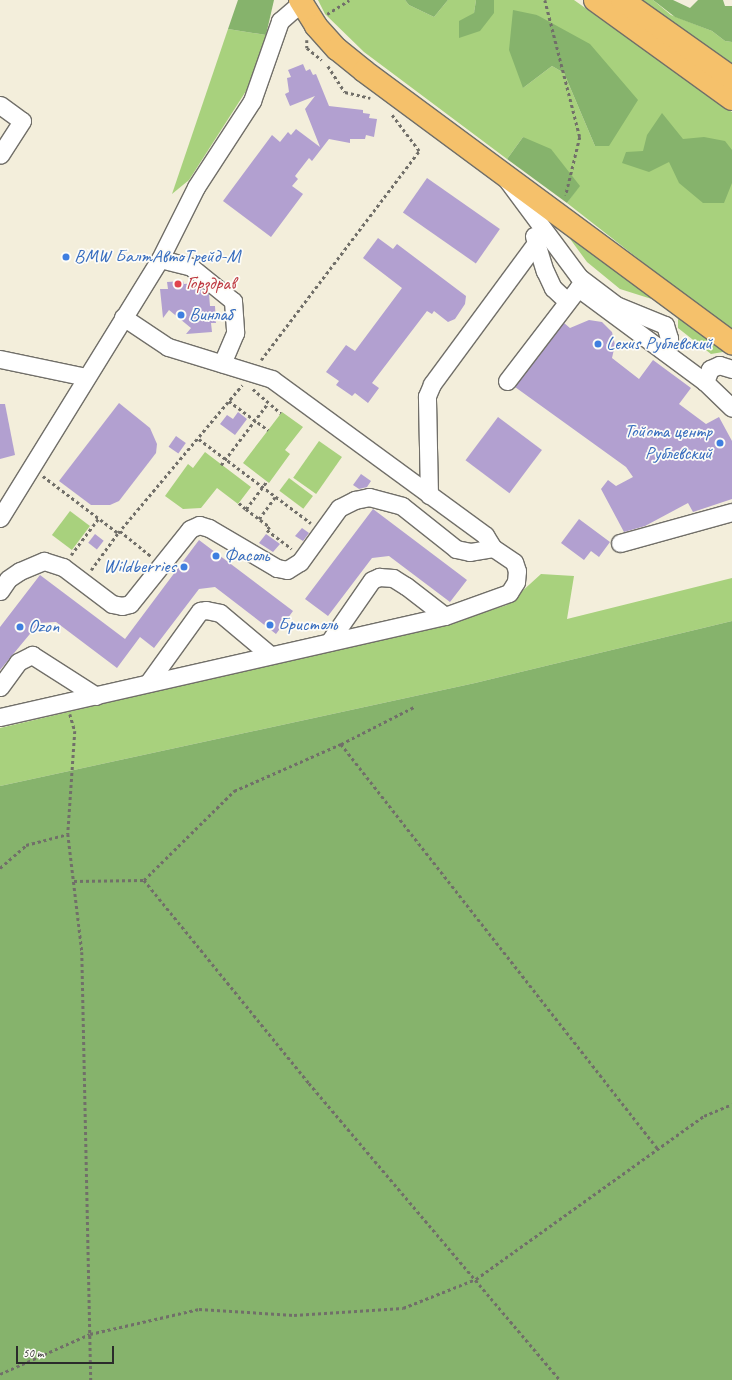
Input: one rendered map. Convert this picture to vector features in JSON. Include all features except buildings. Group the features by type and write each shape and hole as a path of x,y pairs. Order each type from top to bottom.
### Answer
{"main road":[{"path":"595,0 732,99"},
{"path":"622,0 732,78"},
{"path":"301,1 316,26 337,49 504,176 576,226 732,343"}],"street":[{"path":"0,518 160,259 196,187 252,101 280,21 301,1"},
{"path":"0,105 22,121 0,155"},
{"path":"504,176 579,277 616,305 665,325 669,338 664,351"},
{"path":"528,210 536,243 553,288 568,301"},
{"path":"429,494 426,396 432,384 536,243"},
{"path":"160,259 191,267 233,301 235,332 222,364"},
{"path":"508,381 578,288 705,382 732,408"},
{"path":"3,713 96,696 445,616 509,593 516,582 514,562 493,548 485,535 272,379 249,377 222,364 168,347 123,318"},
{"path":"0,359 86,377"},
{"path":"705,382 710,369 719,365 732,369"},
{"path":"0,591 8,579 44,561 62,567 112,604 122,606 130,604 190,529 200,525 209,528 277,568 287,570 296,566 303,558 340,508 355,500 369,497 402,506 456,550 470,552 493,548"},
{"path":"620,544 732,512"},
{"path":"329,642 372,580 379,577 393,578 406,586 445,616"},
{"path":"148,683 200,611 206,610 220,613 270,655"},
{"path":"0,687 18,662 32,655 96,696"}],"path":[{"path":"322,18 349,0"},
{"path":"545,0 580,137 566,195"},
{"path":"308,36 307,48 328,65 345,92 374,100"},
{"path":"82,582 119,532 182,454 188,452 249,377 419,151 386,109"},
{"path":"249,377 268,403 281,413"},
{"path":"229,401 268,430"},
{"path":"221,465 268,403"},
{"path":"199,439 322,532"},
{"path":"33,466 47,480 162,565"},
{"path":"246,509 267,481"},
{"path":"259,519 276,496"},
{"path":"239,503 270,527 267,530 303,558"},
{"path":"62,567 98,519"},
{"path":"67,702 75,731 68,834 82,952 91,1380"},
{"path":"74,881 144,880 234,791 341,744 414,707"},
{"path":"341,744 658,1149"},
{"path":"0,868 26,845 68,834"},
{"path":"144,880 309,1083 560,1380"},
{"path":"0,1374 90,1334 199,1309 294,1315 403,1308 476,1279 704,1116 732,1104"}],"green space":[{"path":"238,0 274,0 266,35 228,29"},
{"path":"318,0 405,0 409,5 434,17 448,0 476,0 474,13 494,13 494,0 574,0 732,112 732,332 567,203 579,186 523,137 507,159 364,52 325,14","holes":["537,15 609,146 595,146 564,73 552,66 523,88"]},
{"path":"405,0 448,0 434,17 409,5"},
{"path":"476,0 494,0 494,13 480,31 459,38 459,21 474,13"},
{"path":"637,0 653,0 671,15 712,31 725,41 732,42 732,67"},
{"path":"653,0 673,0 690,8 698,0 723,0 725,6 732,6 732,42 725,41 712,31 675,17"},
{"path":"513,10 537,15 590,44 638,100 609,146 595,146 564,73 552,66 523,88 509,50"},
{"path":"228,29 266,35 248,88 189,180 172,194"},
{"path":"662,113 683,139 704,137 725,141 732,150 732,183 724,203 703,203 679,183 669,162 649,172 622,163 626,152 643,151 647,135"},
{"path":"523,137 551,149 580,186 567,203 507,159"},
{"path":"565,232 732,352 732,355 723,352 711,354 678,328 678,319 672,310 658,301 620,289 587,262"},
{"path":"282,412 303,427 285,450 290,454 269,483 243,463"},
{"path":"319,441 342,457 316,494 293,478"},
{"path":"205,452 251,487 238,504 217,488 201,508 183,509 165,496 188,464 193,468"},
{"path":"289,478 313,496 303,509 279,491"},
{"path":"70,511 90,526 72,550 52,535"},
{"path":"541,574 574,576 567,619 732,578 732,621 475,683 0,786 0,728 453,622 507,605"},
{"path":"732,621 732,1380 0,1380 0,786 475,683"}],"place":[{"name":"BMW БалтАвтоТрейд-М","path":"66,257"},
{"name":"Горздрав","path":"178,284"},
{"name":"Винлаб","path":"181,315"},
{"name":"Lexus Рублевский","path":"598,344"},
{"name":"Тойота центр Рублевский","path":"720,443"},
{"name":"Фасоль","path":"216,556"},
{"name":"Wildberries","path":"184,567"},
{"name":"Бристоль","path":"270,625"},
{"name":"Ozon","path":"20,627"}]}
